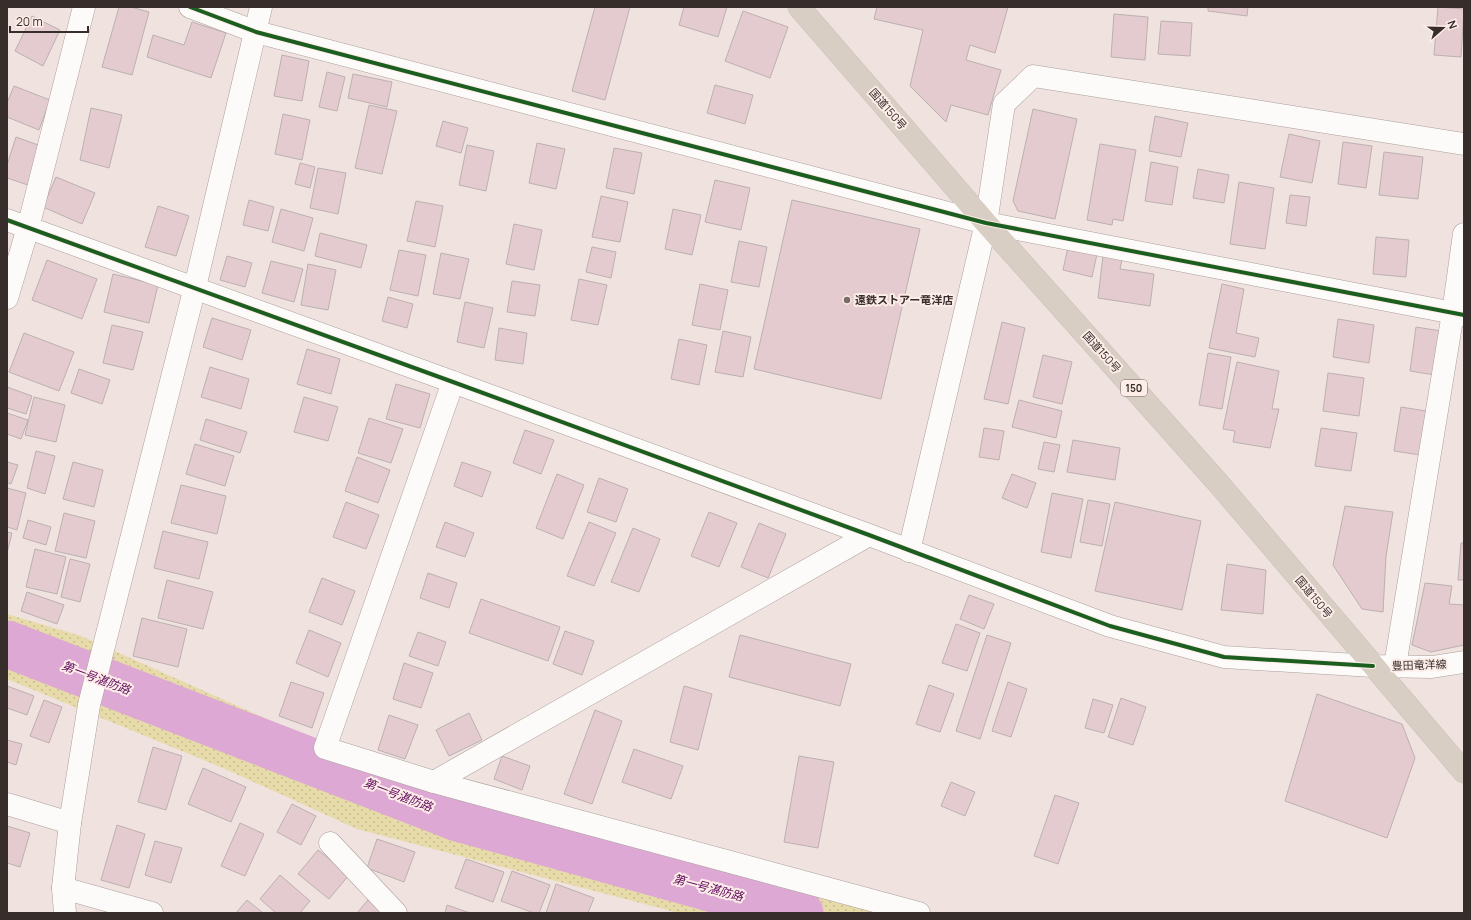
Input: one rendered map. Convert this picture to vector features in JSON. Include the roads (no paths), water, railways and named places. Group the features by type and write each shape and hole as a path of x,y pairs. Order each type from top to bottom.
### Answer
{"highway":[{"name":"国道150号","path":"799,7 986,223 1220,484 1464,772"}],"street":[{"path":"7,298 28,228 84,7"},
{"path":"190,7 256,32 986,223 1458,314"},
{"path":"65,913 62,888 70,822 89,705 195,288 261,7"},
{"path":"909,551 986,223 1004,104 1033,76 1464,144"},
{"name":"豊田竜洋線","path":"7,220 453,382 1110,626 1224,657 1373,666 1432,667 1464,662"},
{"path":"1395,666 1458,314 1464,234"},
{"path":"453,382 325,748 434,782 920,913"},
{"path":"434,782 869,536"},
{"path":"7,804 70,822"},
{"path":"330,843 396,913"},
{"path":"62,888 152,913"}],"waterway":[{"name":"第一号湛防路","path":"7,644 458,818 800,913"}],"place":[{"name":"遠鉄ストアー竜洋店","path":"847,300"}]}
